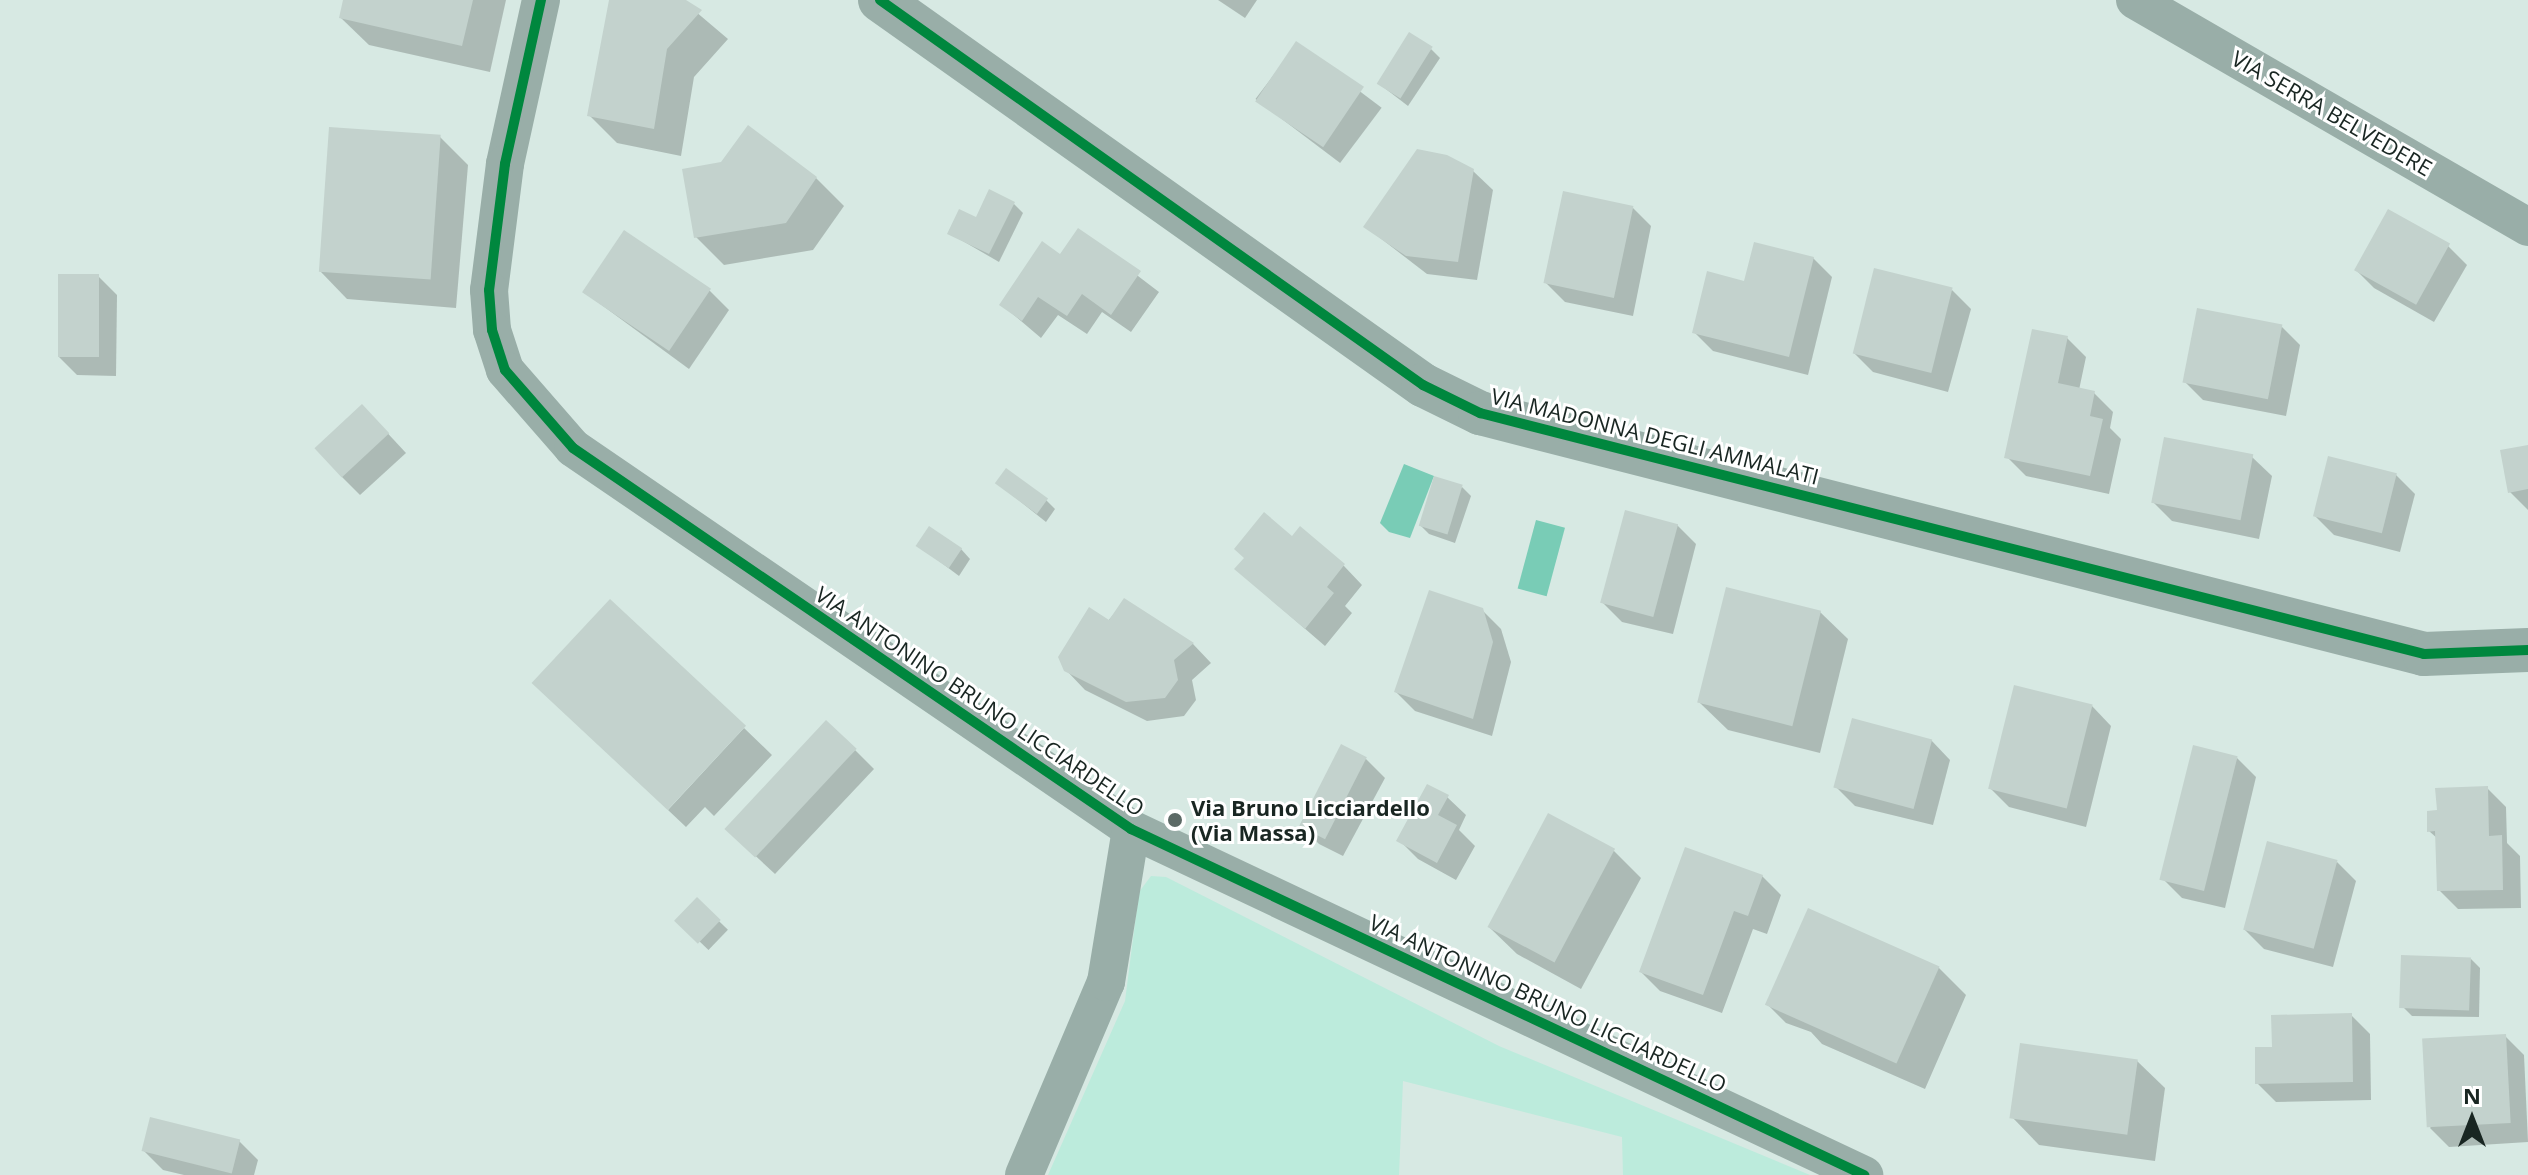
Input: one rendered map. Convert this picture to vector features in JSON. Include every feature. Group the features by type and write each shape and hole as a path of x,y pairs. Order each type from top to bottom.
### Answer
{"street":[{"name":"VIA ANTONINO BRUNO LICCIARDELLO","path":"541,0 505,164 489,290 492,330 505,370 573,448 1131,829 1864,1175"},
{"name":"VIA MADONNA DEGLI AMMALATI","path":"880,0 1423,385 1480,413 2424,654 2528,650"},
{"name":"VIA SERRA BELVEDERE","path":"2135,0 2528,227"},
{"path":"1024,1175 1106,982 1131,829"}],"shaded area":[{"path":"1404,464 1434,476 1410,538 1389,532 1380,523"},
{"path":"1536,520 1565,528 1547,596 1518,589"},
{"path":"1151,876 1166,877 1499,1046 1810,1175 1623,1175 1622,1137 1403,1081 1399,1175 1048,1175 1125,1001 1139,892"}],"building":[{"path":"343,0 473,0 462,46 339,18"},
{"path":"609,0 686,0 702,10 667,49 654,129 587,116"},
{"path":"1409,32 1433,47 1400,99 1377,84"},
{"path":"1296,41 1364,87 1323,147 1255,102"},
{"path":"748,125 817,177 786,223 694,238 682,169 721,162"},
{"path":"329,127 441,135 431,279 319,272"},
{"path":"1417,149 1447,155 1474,169 1458,262 1406,256 1363,227"},
{"path":"989,189 1015,202 989,254 947,234 959,209 976,217"},
{"path":"1563,191 1633,206 1614,298 1543,283"},
{"path":"2388,209 2450,243 2416,305 2354,270"},
{"path":"1078,228 1141,271 1111,315 1082,294 1067,316 1038,297 1022,321 999,305 1042,241 1060,254"},
{"path":"624,230 711,289 669,351 582,292"},
{"path":"1754,242 1814,257 1789,357 1692,333 1707,271 1744,281"},
{"path":"1874,268 1953,288 1931,373 1853,353"},
{"path":"58,274 99,274 99,357 58,357"},
{"path":"2197,308 2282,325 2268,399 2182,383"},
{"path":"2032,329 2068,336 2058,383 2095,391 2090,416 2103,419 2090,476 2004,458"},
{"path":"362,404 389,433 342,478 314,448"},
{"path":"2164,437 2253,454 2241,520 2151,503"},
{"path":"2528,445 2528,489 2508,493 2500,450"},
{"path":"2328,456 2397,473 2382,533 2313,516"},
{"path":"1006,468 1048,499 1037,514 995,483"},
{"path":"1434,476 1463,485 1447,534 1419,526"},
{"path":"1625,510 1678,524 1653,617 1600,603"},
{"path":"1264,512 1292,536 1300,526 1345,564 1327,587 1334,593 1305,629 1234,569 1244,558 1234,549"},
{"path":"929,526 962,548 949,568 916,546"},
{"path":"1726,587 1821,611 1792,726 1697,702"},
{"path":"1429,590 1483,608 1493,642 1473,719 1394,692"},
{"path":"1124,598 1194,643 1174,660 1178,680 1165,698 1126,702 1064,671 1058,657 1089,607 1109,620"},
{"path":"610,599 746,726 668,810 532,683"},
{"path":"2014,685 2093,705 2067,808 1988,789"},
{"path":"1852,718 1932,739 1914,809 1833,788"},
{"path":"826,720 857,749 755,858 724,829"},
{"path":"1341,744 1367,757 1325,839 1299,826"},
{"path":"2193,745 2238,756 2204,891 2159,880"},
{"path":"1427,784 1449,795 1438,815 1457,825 1437,863 1396,841"},
{"path":"2488,786 2489,836 2502,835 2503,890 2437,891 2435,831 2427,832 2427,811 2437,810 2435,788"},
{"path":"1548,813 1615,849 1555,963 1487,927"},
{"path":"2267,841 2338,860 2314,949 2243,930"},
{"path":"1685,847 1763,875 1748,916 1734,911 1703,995 1639,972"},
{"path":"697,897 721,920 698,944 674,921"},
{"path":"1808,908 1940,967 1896,1063 1765,1005"},
{"path":"2401,955 2471,957 2469,1010 2399,1008"},
{"path":"2352,1013 2353,1082 2255,1084 2255,1047 2272,1047 2271,1015"},
{"path":"2506,1034 2511,1123 2427,1127 2422,1038"},
{"path":"2020,1043 2138,1060 2127,1135 2009,1118"},
{"path":"150,1117 240,1139 232,1173 142,1151"}],"cycle path":[{"path":"541,0 505,164 489,290 492,330 505,370 573,448 1131,829 1864,1175"},
{"path":"880,0 1423,385 1480,413 2424,654 2528,650"}],"place":[{"name":"Via Bruno Licciardello (Via Massa)","path":"1175,820"}]}
